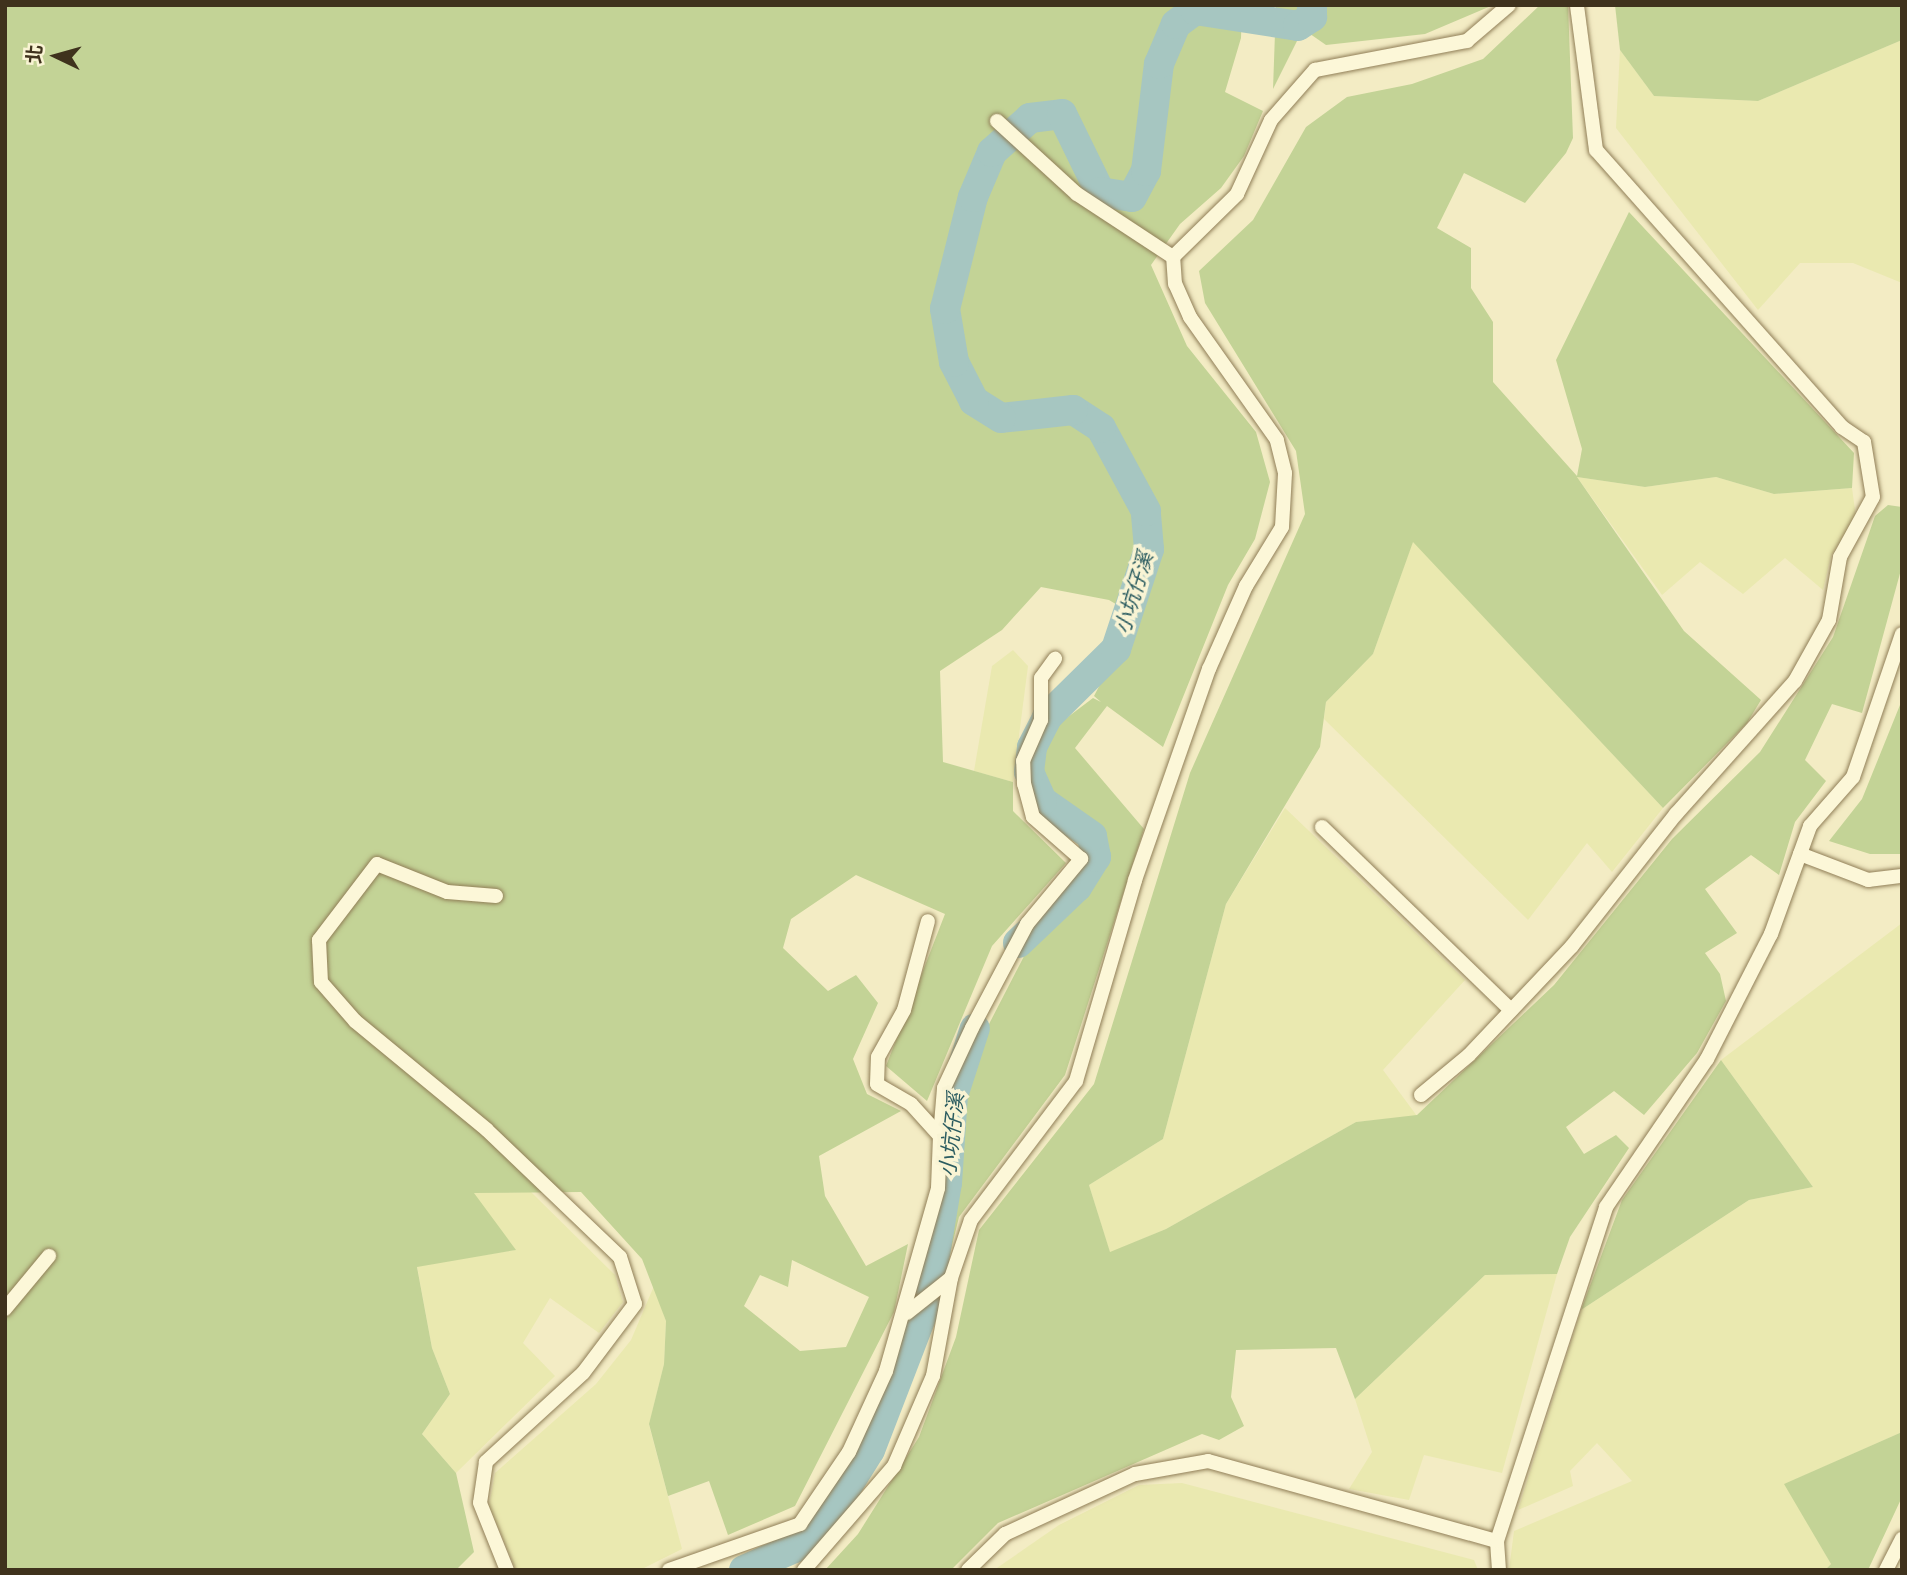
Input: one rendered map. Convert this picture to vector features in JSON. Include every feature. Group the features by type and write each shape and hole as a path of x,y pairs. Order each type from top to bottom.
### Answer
{"street":[{"path":"804,1570 894,1465 933,1376 951,1278 971,1220 1076,1081 1135,880 1209,669 1246,586 1282,527 1285,473 1278,440 1190,317 1175,284 1173,257 1237,194 1271,120 1315,70 1467,41 1509,5"},
{"path":"1421,1095 1511,1010 1795,681 1829,620 1840,557 1873,497 1874,473 1864,442 1842,427 1596,150 1577,5"},
{"path":"1000,124 1077,194 1173,257"},
{"path":"1499,1570 1497,1541 1606,1207 1707,1059 1771,934 1810,826 1853,777 1902,634"},
{"path":"669,1570 800,1524 849,1452 907,1313 938,1188 944,1088 972,1028 1027,924 1081,859 1033,817 1024,784 1023,761 1041,720 1041,678 1055,659"},
{"path":"1322,827 1511,1010"},
{"path":"1800,854 1868,880 1902,876"},
{"path":"496,896 447,892 377,864 319,940 321,982 355,1021 487,1130 620,1257 635,1304 583,1373 486,1462 480,1503 507,1570"},
{"path":"928,922 904,1010 878,1057 877,1084 911,1104 940,1136"},
{"path":"5,1309 49,1256"},
{"path":"907,1313 951,1278"},
{"path":"968,1570 1004,1534 1135,1474 1208,1461 1497,1541"},
{"path":"1886,1570 1902,1539"}],"green space":[{"path":"5,5 1242,5 1241,38 1225,92 1263,111 1244,156 1221,188 1180,224 1151,265 1187,346 1256,432 1270,482 1255,539 1228,585 1163,747 1107,706 1075,748 1144,829 1065,1075 959,1217 946,1270 931,1269 957,1086 1036,933 1095,870 1095,852 1042,803 1035,783 1039,762 1056,726 1093,698 1101,702 1094,696 1136,616 1109,600 1041,587 1002,630 940,671 943,762 1013,782 1013,811 1066,863 992,946 927,1101 886,1066 945,914 856,875 791,919 783,948 828,991 856,975 878,1003 853,1059 867,1094 901,1111 819,1156 825,1196 866,1266 908,1244 894,1312 795,1506 728,1535 709,1481 668,1496 649,1424 664,1364 666,1321 642,1259 581,1192 474,1193 516,1250 417,1267 432,1348 450,1394 422,1434 456,1473 474,1552 456,1570 5,1570","holes":["792,1260 869,1297 846,1347 800,1351 744,1306 760,1275 788,1287"]},
{"path":"1276,5 1491,6 1425,34 1326,45 1303,29 1273,89"},
{"path":"1540,5 1568,5 1573,138 1566,153 1525,203 1464,173 1437,228 1471,248 1471,288 1493,322 1493,382 1577,476 1582,449 1556,360 1629,212 1854,453 1852,488 1774,494 1716,477 1645,487 1577,477 1684,631 1761,700 1747,723 1663,808 1413,542 1373,654 1326,702 1320,747 1226,904 1163,1139 1089,1185 1110,1252 1166,1229 1356,1122 1417,1115 1554,985 1672,839 1760,752 1833,637 1875,516 1888,505 1902,507 1902,566 1862,713 1832,704 1805,760 1826,781 1795,822 1779,875 1751,855 1705,889 1737,933 1705,953 1720,974 1726,1001 1697,1053 1644,1115 1614,1091 1566,1127 1584,1154 1616,1135 1629,1148 1570,1237 1557,1274 1485,1275 1355,1399 1336,1348 1236,1350 1231,1397 1244,1426 1219,1440 1202,1434 998,1523 951,1570 825,1570 858,1534 919,1437 956,1337 979,1230 1094,1084 1190,773 1305,514 1296,451 1205,303 1199,271 1253,220 1306,127 1347,97 1412,84 1483,59"},
{"path":"1615,5 1902,5 1902,40 1758,101 1654,96 1620,50"},
{"path":"1902,40 1902,283 1853,263 1800,263 1758,310 1616,128 1620,50 1654,96 1758,101"},
{"path":"1577,477 1645,487 1716,477 1774,494 1852,488 1856,517 1831,556 1823,590 1785,558 1743,594 1700,562 1662,595"},
{"path":"1413,541 1663,808 1612,872 1587,843 1528,920 1324,719 1326,702 1373,654"},
{"path":"1013,650 1028,666 1013,782 974,771 992,666"},
{"path":"1902,700 1902,854 1870,854 1829,841 1862,799"},
{"path":"1285,808 1465,980 1383,1070 1417,1116 1356,1122 1166,1229 1110,1253 1089,1185 1163,1139 1226,904"},
{"path":"1902,923 1902,1432 1785,1484 1831,1564 1825,1570 1509,1570 1514,1531 1632,1481 1597,1443 1570,1471 1573,1486 1518,1510 1581,1310 1749,1200 1813,1187 1721,1060"},
{"path":"1721,1060 1813,1187 1749,1200 1581,1310 1622,1200"},
{"path":"531,1192 615,1275 623,1302 599,1333 550,1298 523,1343 555,1376 456,1473 422,1434 450,1394 432,1348 417,1266 515,1250 473,1193"},
{"path":"1557,1274 1502,1473 1424,1455 1409,1500 1349,1489 1372,1452 1355,1399 1485,1275"},
{"path":"654,1286 666,1321 664,1364 649,1425 682,1549 640,1570 516,1570 489,1506 495,1473 596,1384 631,1340"},
{"path":"1902,1432 1902,1497 1868,1570 1825,1570 1831,1564 1784,1484"},
{"path":"1182,1483 1474,1560 1478,1570 994,1570 1059,1525 1139,1485"}],"waterway":[{"name":"小坑仔溪","path":"1018,943 1077,887 1096,857 1092,836 1042,801 1029,772 1032,747 1047,717 1116,649 1149,549 1146,511 1101,428 1073,410 1001,418 974,401 954,362 945,309 973,197 992,152 1030,118 1062,114 1100,192 1132,197 1146,171 1159,64 1176,24 1195,10 1298,26 1312,17 1312,5"},
{"name":"小坑仔溪","path":"744,1570 794,1548 830,1514 870,1450 927,1302 947,1183 953,1096 975,1028"}]}
